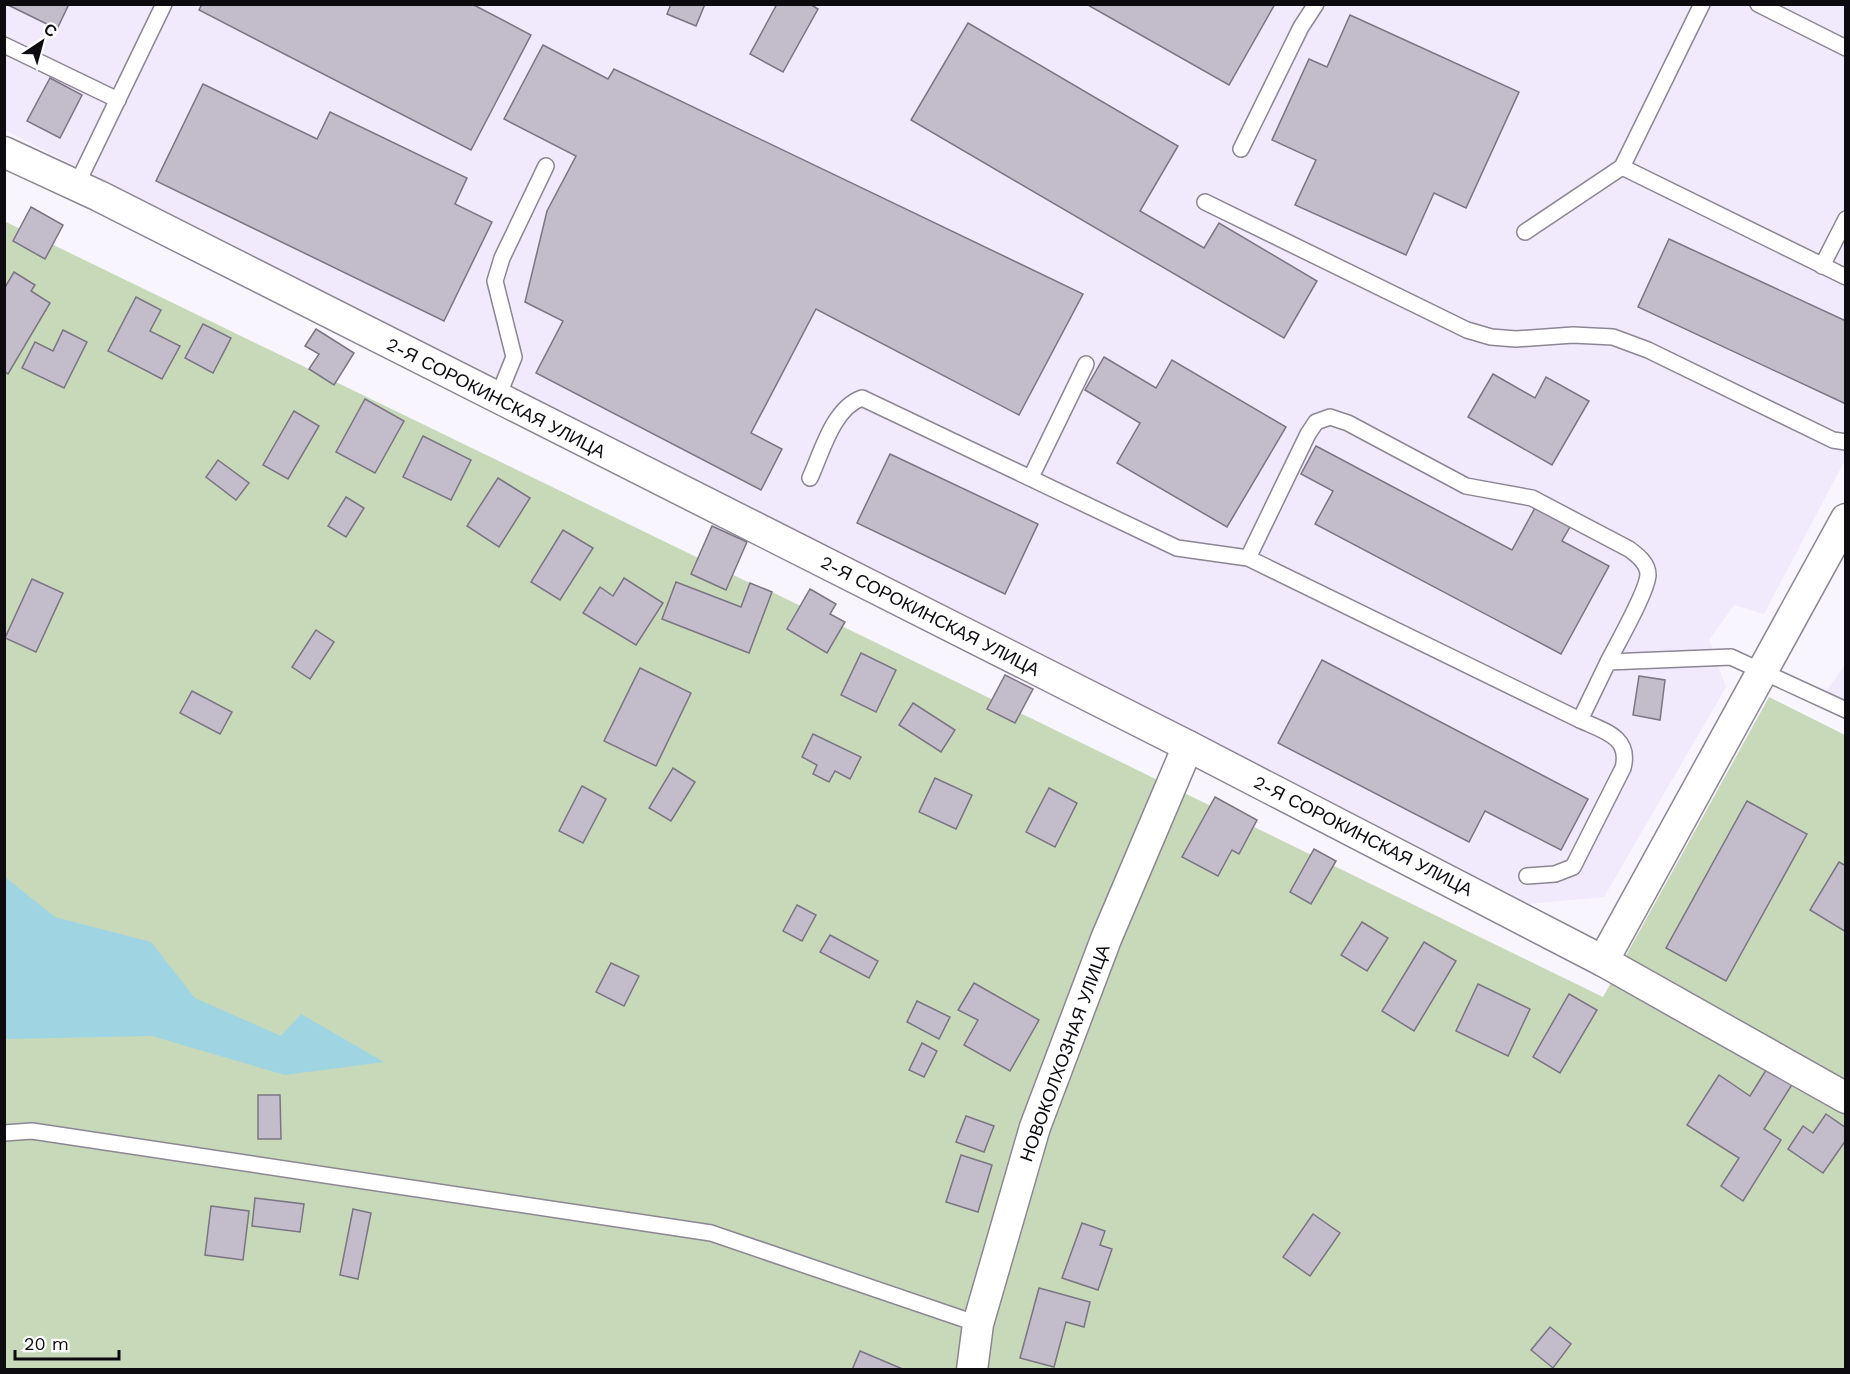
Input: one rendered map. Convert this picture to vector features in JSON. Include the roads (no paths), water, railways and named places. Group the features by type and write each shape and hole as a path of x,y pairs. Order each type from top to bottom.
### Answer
{"street":[{"name":"2-Я СОРОКИНСКАЯ УЛИЦА","path":"4,153 76,186 1188,746 1603,960 1845,1098"},
{"path":"1603,960 1845,519"},
{"name":"НОВОКОЛХОЗНАЯ УЛИЦА","path":"972,1370 978,1324 1042,1107 1106,939 1188,746"}],"lane":[{"path":"76,186 164,4"},
{"path":"1241,148 1301,27 1316,4"},
{"path":"1525,232 1622,167 1702,4"},
{"path":"1758,4 1845,48"},
{"path":"4,45 118,100"},
{"path":"497,399 514,357 495,281 502,258 546,166"},
{"path":"1622,167 1845,277"},
{"path":"1205,202 1467,330 1491,337 1516,339 1574,335 1613,337 1647,350 1833,440 1845,442"},
{"path":"1822,266 1845,219"},
{"path":"1031,477 1086,364"},
{"path":"810,478 840,414 849,402 862,398 1177,548 1248,558 1609,734 1622,743 1626,756 1623,768 1573,867 1555,874 1527,876"},
{"path":"1248,558 1308,434 1316,422 1330,417 1348,423 1466,486 1532,498 1629,549 1642,559 1648,574 1644,588 1580,720"},
{"path":"1608,662 1731,657 1845,710"},
{"path":"4,1133 44,1133 711,1233 978,1324"}],"water":[{"path":"5,877 55,917 151,942 195,998 281,1036 301,1014 384,1062 285,1075 152,1036 5,1039"}]}
